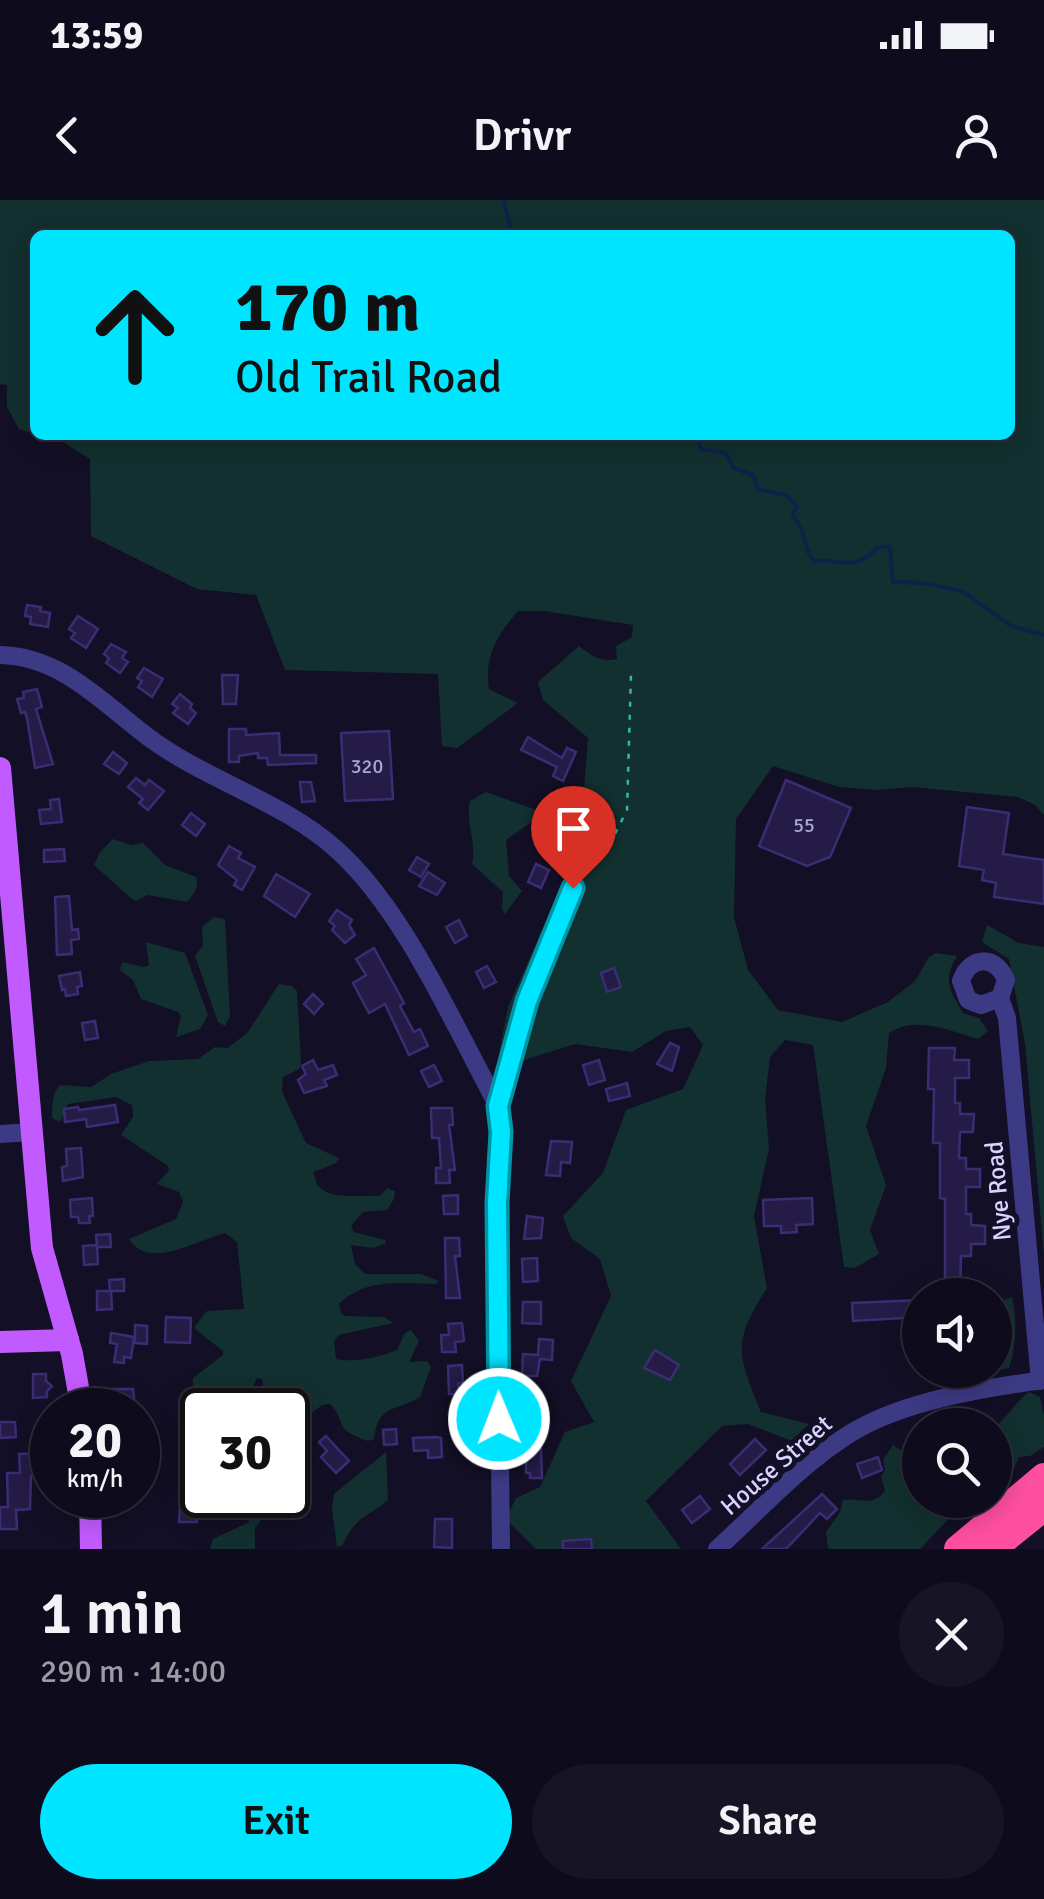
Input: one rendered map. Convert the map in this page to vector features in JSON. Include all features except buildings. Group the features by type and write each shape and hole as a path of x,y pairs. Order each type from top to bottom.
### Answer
{"highway":[{"path":"958,1549 1044,1477"},
{"path":"992,1549 1044,1507"},
{"path":"1004,1549 1044,1519"}],"main road":[{"path":"0,768 44,1260 78,1388"},
{"path":"0,1342 68,1340"},
{"path":"91,1518 92,1549"}],"street":[{"path":"0,655 34,659 68,674 182,761 297,821 338,850 382,900 498,1106"},
{"path":"500,1549 498,1106 527,1001 573,888"},
{"name":"Nye Road","path":"1000,998 1007,1018 1042,1380"},
{"path":"0,1134 32,1132"},
{"name":"House Street","path":"717,1549 820,1456 862,1426 930,1403 1042,1380"}],"path":[{"path":"573,888 615,834 627,810 631,674"}],"green space":[{"path":"0,200 1044,200 1044,815 1035,805 1018,797 912,787 839,787 773,766 736,819 734,917 748,970 778,1010 842,1022 888,1002 915,981 929,957 936,953 957,956 950,972 951,991 963,1013 979,1018 988,1031 978,1039 922,1025 889,1033 886,1068 866,1126 886,1185 870,1230 879,1254 855,1268 844,1267 813,1045 785,1040 770,1057 765,1099 769,1149 754,1216 767,1288 743,1336 743,1362 761,1412 809,1424 792,1441 748,1424 722,1426 646,1501 681,1549 536,1549 506,1519 516,1498 540,1487 565,1432 594,1422 571,1381 611,1296 600,1259 571,1238 563,1216 603,1173 626,1110 683,1089 703,1045 690,1027 666,1031 632,1052 575,1044 521,1061 498,1058 508,1007 548,916 576,901 563,862 582,813 588,738 543,700 538,682 579,646 601,659 617,659 616,646 632,637 633,625 544,611 518,611 494,647 488,677 489,689 518,703 457,748 442,746 438,674 285,670 256,595 197,589 91,536 90,459 56,440 1015,440 1015,230 30,230 30,432 19,429 7,407 7,385 0,384"},
{"path":"486,792 539,811 533,821 506,840 509,876 522,891 505,914 503,892 472,864 470,801"},
{"path":"113,839 131,845 143,843 165,865 196,877 192,897 187,902 148,895 132,899 94,865"},
{"path":"214,917 225,919 230,1016 225,1026 218,1022 195,956 203,946 202,927"},
{"path":"987,925 1019,943 1044,947 1044,1255 1025,1044 1009,959 982,942"},
{"path":"146,942 185,953 208,1015 200,1029 176,1037 181,1016 178,1012 141,999 133,980 120,970 122,962 149,965"},
{"path":"279,984 297,991 301,1063 299,1069 283,1077 282,1092 306,1143 339,1158 314,1172 316,1182 329,1193 339,1195 380,1196 387,1188 395,1191 387,1210 363,1212 351,1226 354,1232 386,1243 374,1248 351,1245 355,1264 365,1274 421,1274 439,1281 372,1286 339,1304 345,1316 384,1317 393,1323 339,1335 334,1341 336,1359 367,1359 397,1350 405,1333 411,1330 419,1341 409,1362 427,1361 431,1367 420,1397 384,1414 374,1439 368,1441 345,1429 330,1404 310,1414 310,1388 264,1388 262,1379 257,1378 252,1388 193,1388 193,1378 223,1355 195,1326 207,1311 244,1309 237,1242 225,1233 174,1251 148,1253 137,1248 129,1239 176,1219 183,1202 179,1192 157,1184 168,1166 121,1135 133,1117 132,1105 116,1097 68,1104 60,1122 52,1118 53,1100 60,1085 91,1087 111,1074 149,1061 198,1059 215,1047 228,1048 248,1032"},
{"path":"1012,1297 1015,1314 1012,1358"},
{"path":"1029,1392 1040,1397 1044,1447 1030,1456 1019,1457 1012,1470 1012,1409"},
{"path":"893,1445 902,1451 902,1518 949,1518 920,1549 828,1549 826,1532 843,1500 870,1501 885,1491 881,1477 885,1470 883,1460"},
{"path":"386,1452 388,1500 357,1523 343,1545 337,1547 334,1494"},
{"path":"248,1518 262,1518 255,1528 255,1549 210,1549 213,1539 249,1522"}],"waterway":[{"path":"504,200 511,230"},
{"path":"698,440 701,449 726,453 734,468 753,475 758,489 788,496 797,507 792,515 814,561 854,563 878,547 890,547 893,582 925,583 964,592 1011,626 1044,635"}],"route":[{"path":"499,1419 498,1106 527,1001 573,888"}]}
